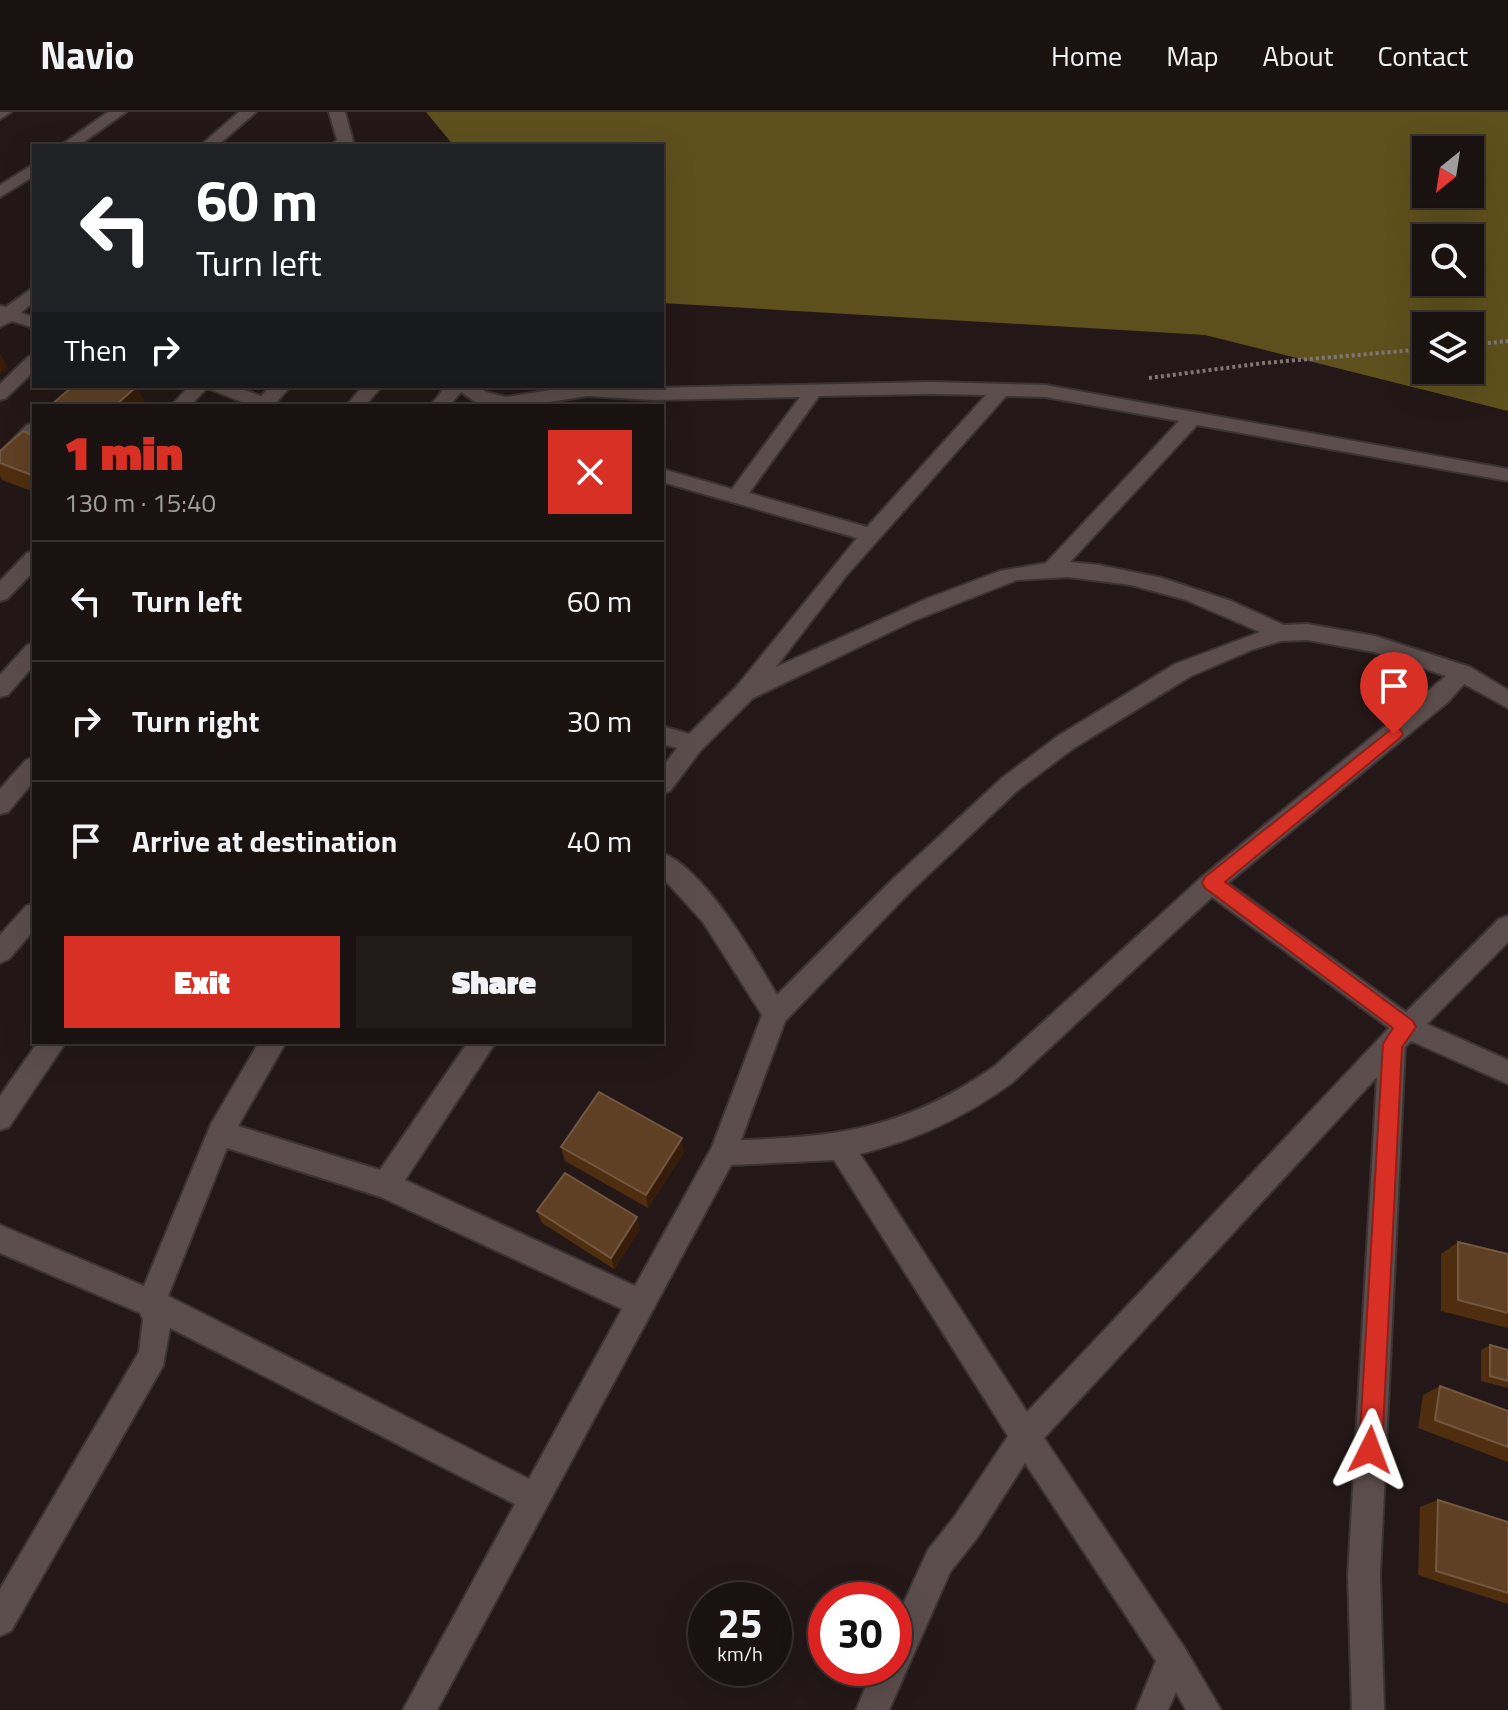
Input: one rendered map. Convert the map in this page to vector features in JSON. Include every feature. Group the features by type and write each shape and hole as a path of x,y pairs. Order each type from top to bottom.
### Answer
{"street":[{"path":"71,144 118,112"},
{"path":"210,144 248,112"},
{"path":"337,112 344,144"},
{"path":"0,192 32,170"},
{"path":"3,316 32,294"},
{"path":"3,316 32,323"},
{"path":"0,394 32,363"},
{"path":"182,404 197,388"},
{"path":"220,388 260,404"},
{"path":"264,404 280,388"},
{"path":"357,404 371,388"},
{"path":"441,404 454,388"},
{"path":"468,388 480,397 502,404"},
{"path":"511,404 588,390 651,400 814,390 1003,388 1045,391 1194,416 1508,475"},
{"path":"664,782 693,744 745,692 839,571 1003,388"},
{"path":"737,496 814,390"},
{"path":"1051,570 1194,416"},
{"path":"0,465 32,431"},
{"path":"664,476 871,535"},
{"path":"0,594 32,560"},
{"path":"745,692 899,616 996,580 1034,570 1109,573 1160,585 1244,614 1281,633"},
{"path":"419,1710 723,1153 775,1014 901,886 1010,784 1066,742 1183,670 1247,643 1281,633 1307,632 1375,644 1462,673 1508,700"},
{"path":"0,689 32,653"},
{"path":"723,1153 840,1146 913,1126 973,1097 1004,1074 1211,883 1440,696 1462,673"},
{"path":"664,736 693,744"},
{"path":"0,805 32,768"},
{"path":"664,865 699,896 734,943 775,1014"},
{"path":"1211,883 1399,1036 1508,1072"},
{"path":"0,952 32,915"},
{"path":"912,1621 939,1561 966,1527 1025,1436 1399,1036 1508,926"},
{"path":"1368,1710 1364,1575 1399,1036"},
{"path":"0,1118 52,1044"},
{"path":"0,1620 153,1356 157,1319 151,1303 220,1133 272,1044"},
{"path":"386,1185 482,1044"},
{"path":"220,1133 386,1185 643,1304"},
{"path":"840,1146 1205,1710"},
{"path":"0,1239 151,1303 534,1498"},
{"path":"1152,1710 1173,1658"},
{"path":"872,1710 883,1686"}],"path":[{"path":"1484,344 1508,341"},
{"path":"1138,379 1264,363 1412,350"}],"shaded area":[{"path":"426,112 1508,112 1508,411 1205,335 664,303 664,144 452,144"}],"building":[{"path":"71,388 135,388 117,404 52,404"},
{"path":"23,431 32,435 32,475 0,463 0,451"},
{"path":"599,1092 682,1138 646,1195 561,1147"},
{"path":"565,1173 637,1217 611,1258 537,1211"},
{"path":"1458,1242 1508,1254 1508,1313 1458,1300"},
{"path":"1490,1345 1508,1350 1508,1381 1490,1376"},
{"path":"1440,1386 1508,1411 1508,1447 1435,1420"},
{"path":"1438,1500 1508,1522 1508,1593 1436,1571"}],"route":[{"path":"1370,1450 1392,1044 1407,1027 1211,883 1394,734"}]}
